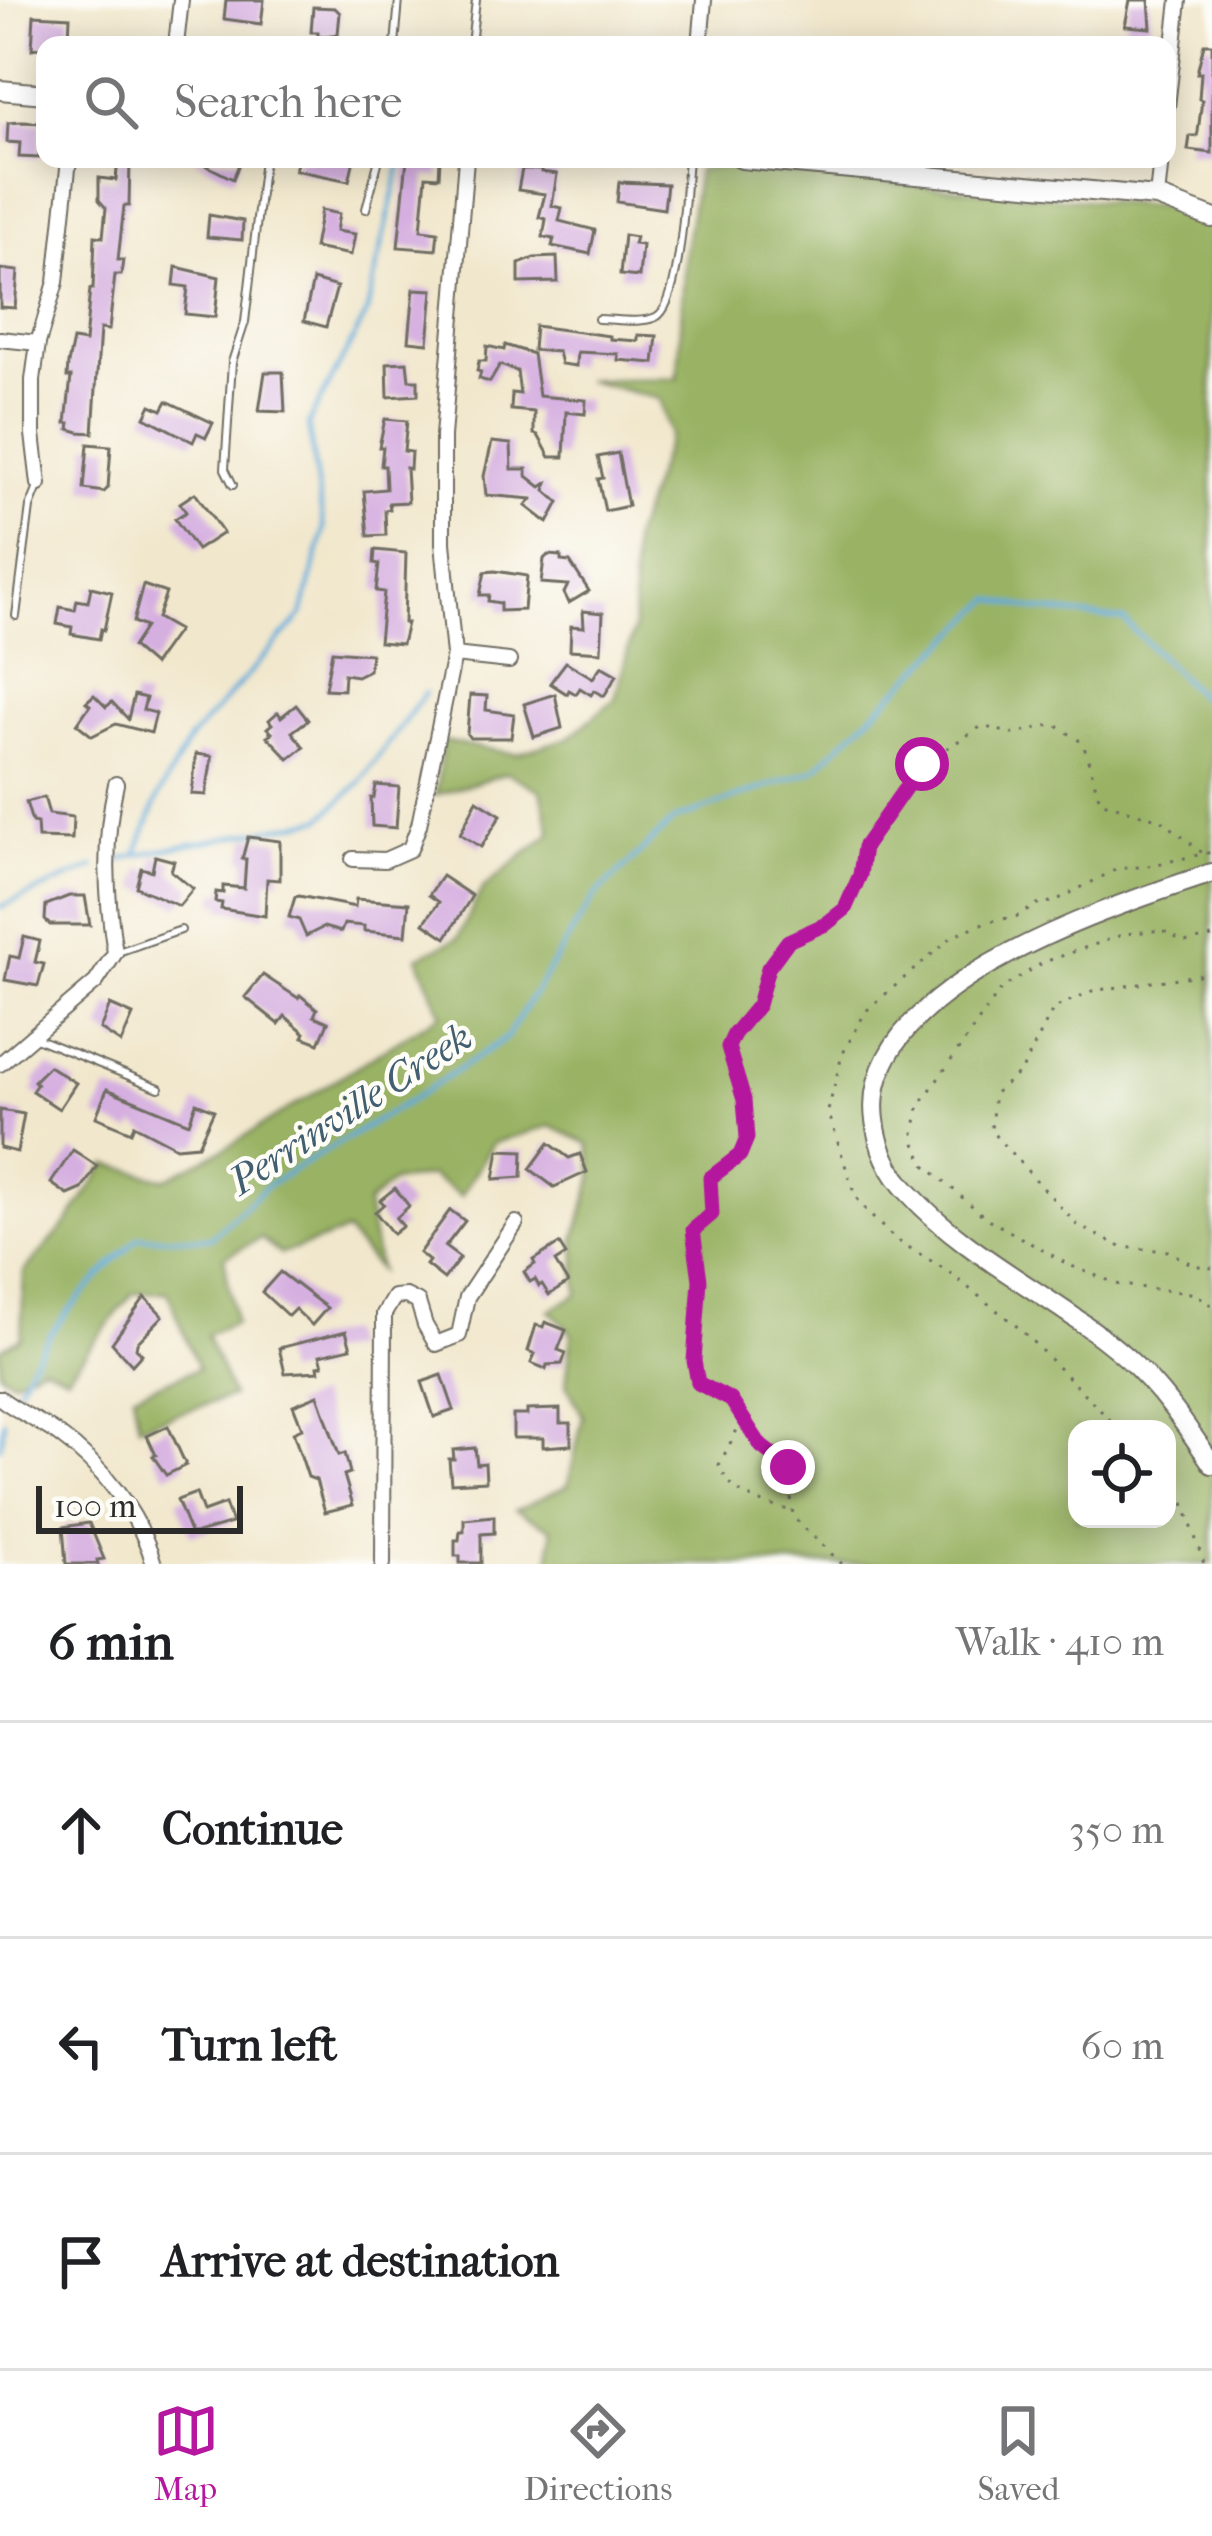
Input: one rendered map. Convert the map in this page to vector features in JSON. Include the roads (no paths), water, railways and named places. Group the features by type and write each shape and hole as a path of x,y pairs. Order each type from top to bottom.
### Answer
{"main road":[{"path":"0,90 36,93"},
{"path":"840,168 1157,197 1212,218"},
{"path":"1208,864 1053,935 944,994 914,1020 894,1046 878,1078 874,1108 885,1157 912,1197 1126,1357 1165,1399 1212,1464"}],"street":[{"path":"177,36 182,0"},
{"path":"701,36 704,0"},
{"path":"1175,36 1179,0"},
{"path":"39,484 32,410 38,343 56,282 68,168"},
{"path":"353,859 385,860 410,849 454,655 443,543 443,436 465,168"},
{"path":"1157,197 1160,168"},
{"path":"0,339 38,343"},
{"path":"454,655 508,661"},
{"path":"0,1064 96,982 115,953 106,897 106,857 116,784"},
{"path":"383,1564 384,1314 394,1298 406,1296 418,1302 436,1344 449,1342 459,1335 467,1297 516,1223"},
{"path":"0,1398 58,1434 98,1470 131,1511 154,1564"}],"lane":[{"path":"396,36 399,0"},
{"path":"472,36 476,0"},
{"path":"233,485 225,469 232,362 245,322 263,168"},
{"path":"366,209 377,168"},
{"path":"598,319 661,315 676,267 687,168"},
{"path":"16,616 30,507 39,484"},
{"path":"115,953 181,930"},
{"path":"32,1036 159,1088"}],"waterway":[{"path":"115,862 136,855 159,795 189,740 302,615 324,530 308,424 366,315 400,168"},
{"name":"Perrinville Creek","path":"19,1387 57,1325 139,1237 210,1238 268,1185 506,1038 596,895 674,820 814,770 992,599 1037,610 1124,620 1212,709"},
{"path":"136,855 321,819 360,782 425,693"},
{"path":"0,907 94,867"},
{"name":"Perrinville Creek","path":"0,1447 4,1421"}]}
